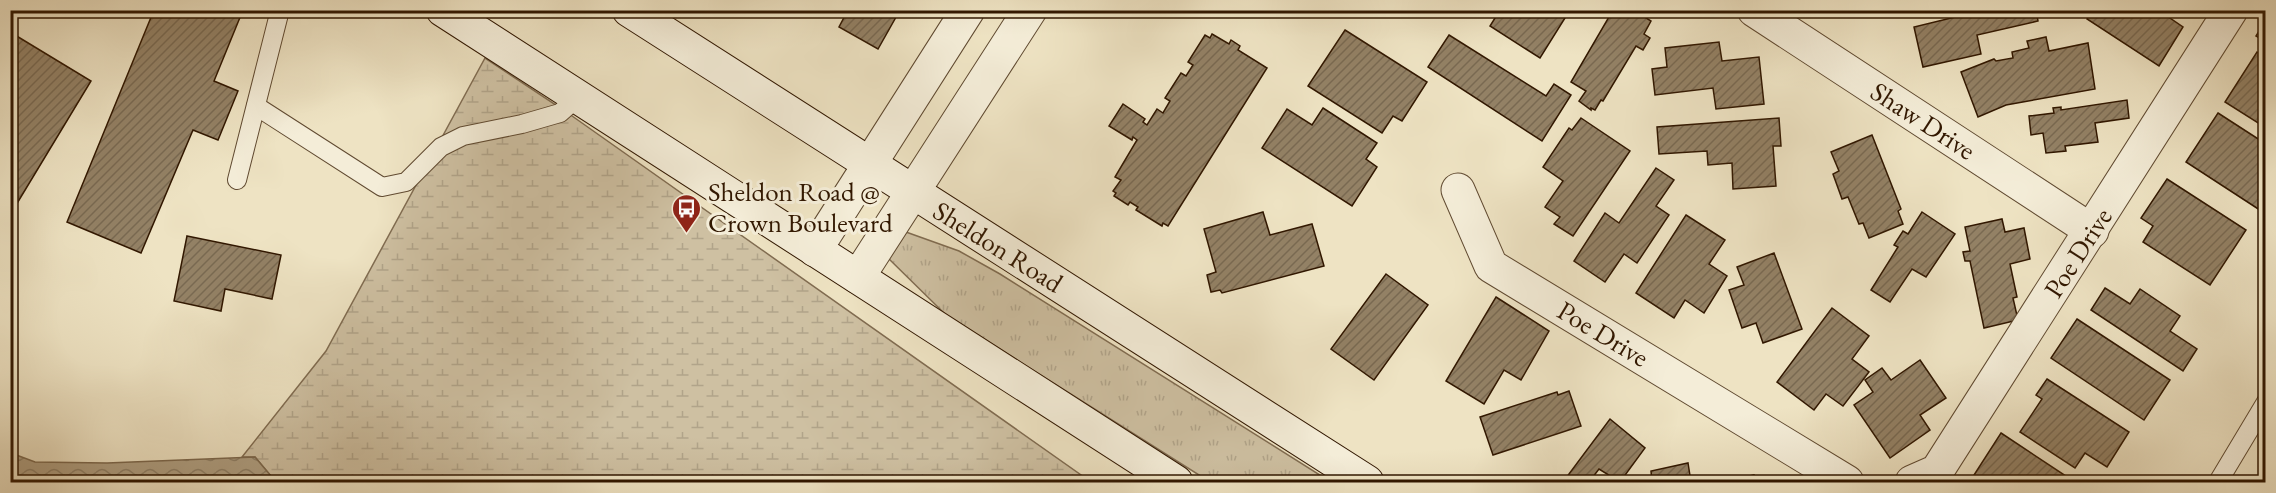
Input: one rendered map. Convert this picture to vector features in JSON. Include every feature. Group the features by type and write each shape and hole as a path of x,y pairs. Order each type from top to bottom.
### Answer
{"street":[{"path":"443,10 1176,483"},
{"name":"Sheldon Road","path":"629,10 1367,483"},
{"path":"815,250 968,10"},
{"path":"858,277 1030,10"},
{"name":"Shaw Drive","path":"1754,10 2092,231"},
{"name":"Poe Drive","path":"1912,483 1938,471 2231,10"},
{"name":"Poe Drive","path":"1458,190 1491,266 1847,483"}],"lane":[{"path":"237,180 280,10"},
{"path":"256,105 382,187 406,182 441,147 463,136 522,124 560,113 578,98"},
{"path":"2218,483 2265,402"}],"green space":[{"path":"485,58 565,111 1091,482 276,482 255,457 242,457 326,351"},
{"path":"892,227 959,251 1000,274 1331,482 1210,482 946,315 887,257"}],"water":[{"path":"11,453 35,462 107,463 255,457 276,482 11,482"}],"building":[{"path":"154,10 243,10 214,81 238,91 218,140 193,130 141,253 67,222"},
{"path":"848,10 900,10 878,49 839,27"},
{"path":"1500,10 1570,10 1540,58 1490,26"},
{"path":"1613,10 1634,10 1651,21 1644,34 1650,38 1643,50 1636,46 1603,101 1601,100 1595,110 1591,108 1591,110 1579,101 1586,91 1571,82"},
{"path":"1984,10 2036,10 2038,21 1977,35 1981,54 1923,67 1914,27"},
{"path":"2082,10 2158,10 2183,27 2159,66 2087,19 2089,15"},
{"path":"2266,20 2266,42 2256,36"},
{"path":"1345,30 1427,82 1402,121 1393,116 1382,133 1308,86"},
{"path":"10,32 91,81 10,215"},
{"path":"1212,34 1229,44 1231,40 1240,46 1238,50 1267,68 1168,226 1163,223 1162,226 1136,210 1138,207 1130,202 1128,205 1114,196 1116,193 1113,191 1121,180 1115,177 1137,140 1133,137 1132,140 1109,126 1123,104 1145,119 1143,122 1147,125 1157,109 1163,113 1170,101 1165,98 1181,73 1186,76 1193,65 1188,62 1205,35 1210,38"},
{"path":"1449,35 1546,96 1554,84 1571,95 1542,141 1428,67"},
{"path":"2046,37 2049,51 2088,43 2095,89 2006,105 1978,117 1961,72 1994,59 1996,61 2013,58 2012,52 2029,48 2027,41"},
{"path":"1719,42 1722,61 1759,57 1764,104 1716,109 1713,88 1655,95 1652,69 1667,67 1665,48"},
{"path":"2257,52 2266,58 2266,128 2225,102"},
{"path":"2127,100 2129,118 2095,123 2098,142 2065,146 2066,151 2046,153 2043,133 2031,135 2029,116 2054,113 2053,108 2061,107 2061,110"},
{"path":"1323,108 1377,143 1366,159 1377,167 1352,206 1262,148 1287,109 1312,125"},
{"path":"2218,113 2266,144 2266,214 2186,162"},
{"path":"1581,118 1630,151 1573,236 1554,224 1560,217 1545,207 1563,181 1543,167 1569,128 1572,130"},
{"path":"1779,118 1781,146 1773,146 1776,186 1733,189 1732,163 1708,165 1707,151 1659,154 1657,127"},
{"path":"1872,135 1901,209 1898,211 1903,224 1869,238 1863,223 1859,224 1848,197 1842,199 1833,174 1839,171 1831,152"},
{"path":"1656,168 1674,180 1656,206 1669,215 1637,263 1624,254 1605,282 1574,261 1605,213 1619,223"},
{"path":"2167,179 2246,230 2210,285 2143,242 2153,226 2141,218"},
{"path":"1263,212 1270,235 1312,224 1324,266 1222,293 1220,290 1211,292 1207,275 1216,272 1204,229"},
{"path":"1922,212 1955,234 1926,277 1912,269 1890,302 1871,290 1898,247 1894,245 1903,231 1908,234"},
{"path":"1686,215 1725,240 1709,264 1727,276 1704,313 1685,300 1674,318 1636,293"},
{"path":"2002,219 2005,232 2024,228 2030,259 2010,264 2017,297 2013,298 2018,320 1984,328 1970,261 1965,261 1963,252 1970,251 1965,227"},
{"path":"187,236 281,255 272,299 225,289 221,311 174,301"},
{"path":"1774,253 1802,329 1763,343 1756,323 1742,328 1729,290 1744,285 1737,267"},
{"path":"1386,274 1428,305 1374,380 1331,349"},
{"path":"2105,288 2130,304 2140,289 2180,316 2170,331 2197,349 2183,371 2091,310"},
{"path":"1496,297 1549,331 1521,380 1504,370 1484,404 1446,381"},
{"path":"1832,308 1869,336 1852,359 1869,372 1843,406 1826,394 1814,410 1777,382"},
{"path":"2077,319 2170,380 2144,420 2051,358"},
{"path":"1920,360 1946,398 1920,415 1930,430 1890,458 1854,405 1873,392 1865,380 1882,368 1891,380"},
{"path":"2047,379 2129,432 2107,467 2085,453 2075,468 2020,432 2042,399 2036,395"},
{"path":"1569,391 1581,426 1493,455 1480,417 1557,392 1558,395"},
{"path":"1610,419 1645,448 1620,482 1599,469 1589,482 1563,482"},
{"path":"2001,433 2075,482 1986,482 1974,475"},
{"path":"1688,463 1691,482 1652,482 1651,471"},
{"path":"1754,475 1756,482 1723,482"}],"place":[{"name":"Sheldon Road @ Crown Boulevard","path":"687,234"}]}
